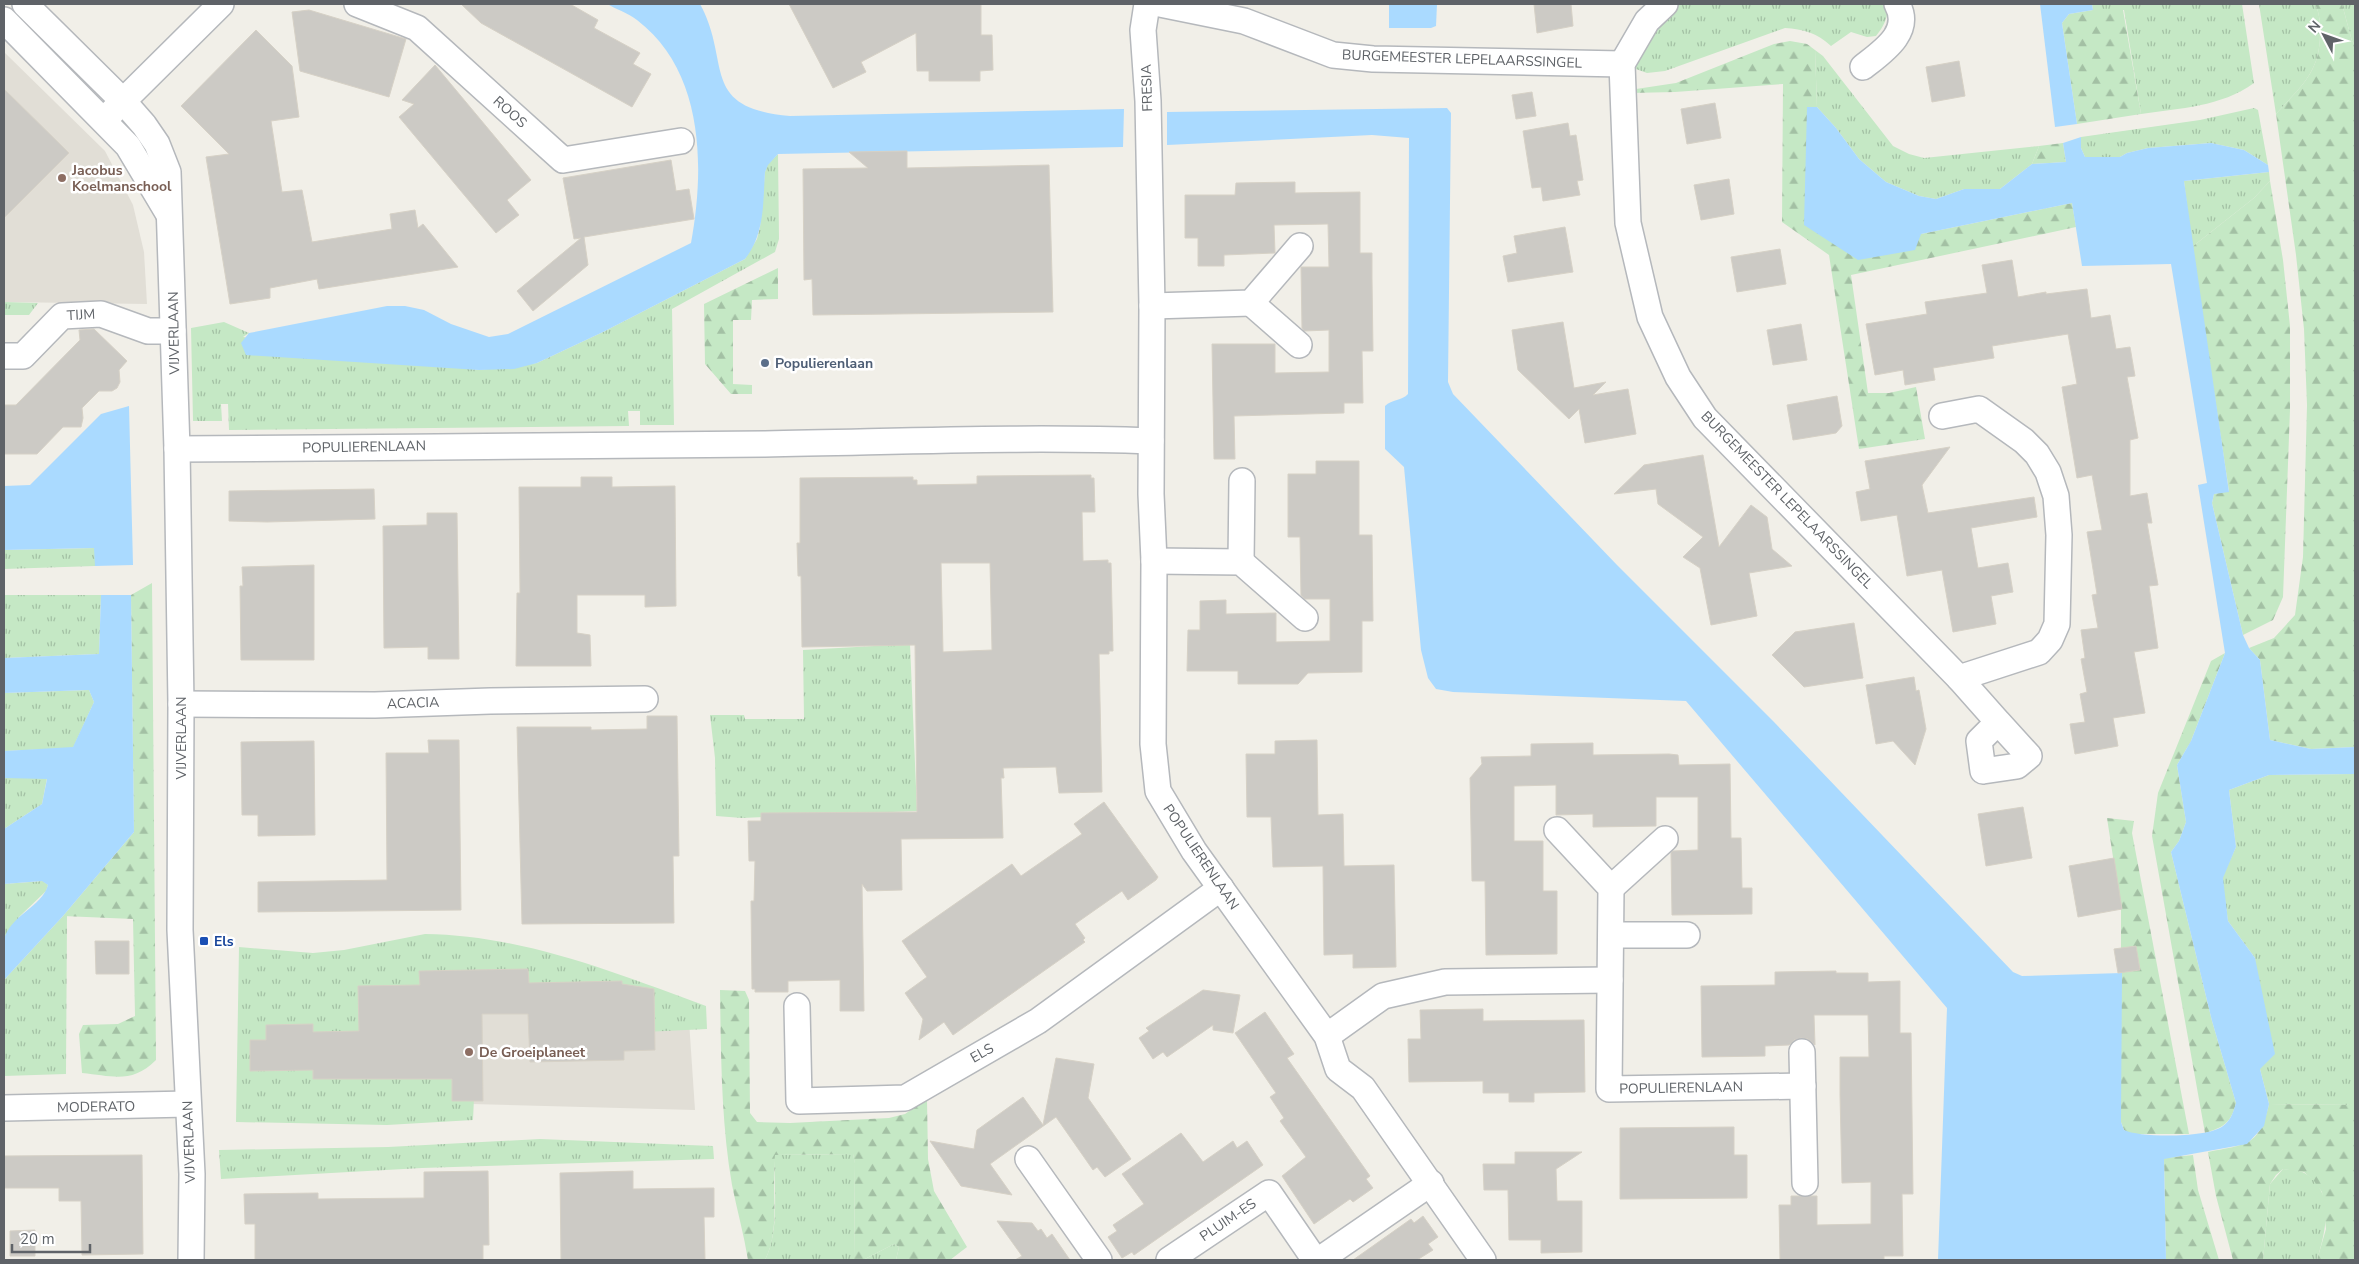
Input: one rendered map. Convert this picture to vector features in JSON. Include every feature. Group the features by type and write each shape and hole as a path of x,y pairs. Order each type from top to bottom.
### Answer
{"street":[{"name":"VIJVERLAAN","path":"25,4 123,101 157,144 168,172 177,449 181,704 180,930 192,1174 190,1260"},
{"path":"103,121 221,4"},
{"name":"ROOS","path":"356,4 417,28 563,160 681,141"},
{"name":"FRESIA","path":"1147,4 1143,30 1148,101 1148,172"},
{"name":"BURGEMEESTER LEPELAARSSINGEL","path":"1160,4 1244,21 1334,55 1373,59 1622,64 1628,223 1650,317 1678,377 1705,418 1959,678 1998,722"},
{"path":"1622,64 1647,21 1665,4"},
{"path":"1863,67 1893,43 1901,26 1901,11 1897,4"},
{"name":"VIJVERLAAN","path":"4,20 128,146 169,215"},
{"name":"POPULIERENLAAN","path":"1148,172 1152,306 1151,494 1154,561 1152,744 1158,791 1194,851 1327,1036 1338,1069 1363,1088 1483,1260"},
{"path":"1251,303 1300,246"},
{"path":"1152,306 1251,303 1299,345"},
{"name":"TIJM","path":"4,356 23,356 62,316 101,314 148,331 173,331"},
{"path":"1942,416 1979,409 2024,441 2037,454 2048,472 2056,496 2059,535 2057,624 2050,640 2039,652 1959,678"},
{"name":"POPULIERENLAAN","path":"177,449 762,444 963,439 1088,438 1151,441"},
{"path":"1241,562 1242,481"},
{"path":"1154,561 1241,562 1305,618"},
{"name":"ACACIA","path":"181,704 375,705 645,699"},
{"path":"1556,830 1611,888 1665,840"},
{"name":"ELS","path":"797,1006 799,1101 905,1098 1038,1021 1221,888"},
{"name":"POPULIERENLAAN","path":"1611,888 1609,1089 1803,1086"},
{"path":"1610,935 1688,935"},
{"path":"1327,1036 1383,996 1445,982 1610,980"},
{"path":"1802,1052 1805,1184"},
{"name":"MODERATO","path":"4,1108 188,1104"},
{"path":"1028,1159 1100,1260"},
{"name":"PLUIM-ES","path":"1169,1260 1269,1193 1317,1260 1431,1183"}],"shaded area":[{"name":"Jacobus Koelmanschool","path":"4,52 105,151 133,205 144,252 147,304 4,302"},
{"name":"De Groeiplaneet","path":"515,952 688,1006 695,1110 246,1098"}],"green space":[{"path":"1679,4 1887,4 1887,13 1885,21 1876,36 1867,37 1851,32 1831,46 1810,32 1785,28 1665,71 1647,73 1633,68 1641,34"},
{"path":"2092,4 2242,4 2254,83 2241,91 2214,102 2141,114 2124,10 2093,10"},
{"path":"2259,4 2315,4 2318,11 2319,48 2312,69 2300,87 2276,114"},
{"path":"2315,4 2342,4 2352,41 2355,45 2355,747 2311,749 2270,740 2260,660 2249,648 2274,638 2295,615 2303,557 2307,405 2304,329 2296,255 2276,114 2307,78 2316,59 2319,48 2320,26"},
{"path":"2342,4 2355,4 2355,45 2352,41"},
{"path":"2093,10 2123,10 2141,114 2077,124 2062,23 2069,14"},
{"path":"1790,41 1807,44 1815,50 1817,107 1807,107 1921,234 2072,203 2076,227 1851,275 1868,393 1889,393 1916,387 1925,439 1859,449 1829,255 1782,222 1783,84 1675,92 1631,93 1636,89 1676,83 1774,44"},
{"path":"1815,50 1823,56 1893,146 1909,154 1924,158 2039,146 2032,164 2000,189 1964,189 1936,199 1919,196 1886,182 1859,159 1836,128 1817,107"},
{"path":"2254,108 2258,110 2268,165 2244,150 2211,143 2148,148 2127,153 2120,157 2085,157 2081,148 2081,137 2200,120"},
{"path":"2063,143 2066,162 2032,164 2039,146"},
{"path":"778,154 779,239 775,252 672,309 674,425 640,425 640,411 628,411 629,426 229,430 228,404 221,404 222,421 193,421 191,328 224,322 249,333 243,337 479,370 537,363 603,332 745,259 757,239 760,227 767,165"},
{"path":"2269,172 2270,181 2254,198 2192,247 2184,181"},
{"path":"2270,181 2283,260 2290,326 2290,410 2283,597 2273,620 2243,635 2212,503 2214,494 2229,491 2192,247 2254,198"},
{"path":"778,268 778,299 752,300 751,320 733,320 733,384 752,385 752,394 731,394 705,364 704,304"},
{"path":"4,302 38,303 29,315 4,315"},
{"path":"95,548 95,566 4,569 4,550"},
{"path":"152,583 156,1060 139,1073 113,1077 82,1073 79,1034 83,1025 118,1024 135,1016 133,919 63,916 134,832 131,595"},
{"path":"4,595 101,595 99,654 4,658"},
{"path":"910,644 917,811 742,818 716,816 715,758 710,715 744,715 745,719 804,719 803,650"},
{"path":"2225,653 2191,741 2177,765 2186,822 2179,841 2171,852 2212,1021 2236,1103 2232,1115 2226,1123 2217,1129 2205,1133 2152,836 2158,793 2211,661"},
{"path":"89,690 94,702 73,748 4,751 4,693"},
{"path":"2355,774 2355,1105 2269,1104 2260,1069 2255,958 2228,921 2222,878 2236,847 2229,790 2269,775"},
{"path":"4,778 47,778 42,804 4,829"},
{"path":"2107,818 2134,821 2132,833 2189,1134 2130,1134 2124,1130 2121,1122 2121,909"},
{"path":"43,881 48,885 46,891 19,917 4,940 4,884"},
{"path":"63,916 67,916 66,1074 4,1076 4,980"},
{"name":"De Groeiplaneet","path":"425,934 497,941 568,958 603,969 706,1006 707,1029 644,1032 645,1016 478,1009 473,1120 387,1125 236,1122 239,947 313,953 344,950"},
{"path":"720,990 745,991 749,1000 750,1113 757,1122 790,1123 889,1118 905,1114 927,1099 928,1159 934,1191 967,1247 950,1260 896,1260 899,1247 894,1244 863,1260 854,1260 855,1164 853,1154 775,1155 774,1222 770,1248 765,1260 748,1260 728,1161 722,1088"},
{"path":"2269,1104 2355,1105 2355,1260 2317,1260 2326,1229 2322,1192 2304,1172 2283,1169 2270,1184 2263,1260 2233,1260 2216,1196 2208,1152 2242,1145 2256,1136 2261,1129"},
{"path":"540,1139 713,1146 714,1159 422,1168 221,1179 219,1150 388,1147"},
{"path":"853,1154 855,1163 854,1260 765,1260 773,1236 774,1155"},
{"path":"2193,1155 2198,1190 2219,1260 2166,1260 2164,1158"},
{"path":"2283,1169 2306,1174 2322,1192 2326,1214 2323,1238 2317,1260 2263,1260 2270,1184"},
{"path":"894,1244 899,1247 896,1260 863,1260"}],"water":[{"path":"607,4 700,4 715,45 722,79 730,92 742,103 761,111 790,116 1124,109 1123,147 778,154 768,165 765,172 760,228 752,249 745,259 603,332 537,363 514,369 479,370 246,355 241,343 249,333 387,306 405,306 424,310 451,324 489,337 508,334 691,243 698,183 698,152 694,122 687,93 676,66 659,41 637,20"},
{"path":"1389,4 1437,4 1436,26 1431,28 1389,28"},
{"path":"2040,4 2092,4 2093,10 2069,14 2062,23 2077,124 2055,127"},
{"path":"1807,107 1817,107 1836,128 1859,159 1886,182 1919,196 1936,199 1964,189 2000,189 2032,164 2066,162 2063,143 2081,137 2081,148 2085,157 2120,157 2127,153 2148,148 2211,143 2244,150 2268,165 2269,172 2184,181 2229,492 2214,494 2212,503 2243,635 2249,648 2260,660 2270,740 2311,749 2355,747 2355,774 2269,775 2229,790 2236,847 2223,878 2228,921 2255,958 2275,1054 2260,1069 2269,1104 2264,1126 2247,1144 2164,1159 2166,1260 1938,1260 1947,1008 1686,701 1453,692 1436,689 1428,678 1421,650 1404,467 1385,449 1385,406 1408,394 1409,138 1372,135 1167,145 1167,112 1447,108 1451,113 1448,382 1453,394 1617,565 1774,722 2013,972 2022,976 2122,973 2121,1122 2124,1130 2132,1133 2174,1136 2215,1130 2228,1121 2236,1103 2212,1021 2171,852 2179,841 2186,822 2177,765 2191,741 2225,653 2198,485 2207,483 2171,264 2082,266 2072,203 1921,234 1915,250 1858,260 1804,225"},
{"path":"129,406 133,565 95,566 94,548 4,550 4,486 30,485 101,414"},
{"path":"101,595 131,595 134,832 63,916 4,980 3,949 7,932 12,924 39,900 45,893 48,885 42,881 4,884 4,829 42,804 47,779 4,778 4,751 73,747 94,702 89,690 4,693 4,658 99,654"}],"building":[{"path":"461,4 570,4 598,20 594,28 640,53 633,64 651,74 632,107 481,23"},
{"path":"789,4 981,4 981,35 992,35 993,70 980,71 980,81 929,81 929,71 917,71 916,33 861,62 866,72 833,88"},
{"path":"1534,4 1571,4 1573,26 1537,33"},
{"path":"309,10 406,39 389,97 300,71 292,12"},
{"path":"256,30 292,66 299,117 271,121 282,192 302,190 312,242 392,229 390,214 415,210 418,228 423,224 458,267 319,289 317,279 270,288 270,298 230,304 206,157 229,154 181,106"},
{"path":"1959,61 1965,96 1932,102 1926,67"},
{"path":"435,65 531,180 507,200 519,215 496,233 399,117 414,104 402,100"},
{"path":"4,89 69,153 4,218"},
{"path":"1532,92 1536,116 1516,119 1512,95"},
{"path":"1715,103 1721,138 1687,144 1681,109"},
{"path":"1568,123 1570,136 1576,135 1583,180 1577,181 1580,195 1543,201 1541,187 1532,188 1523,131"},
{"path":"907,151 907,168 1049,165 1053,312 813,315 812,279 804,280 803,169 868,168 849,152"},
{"path":"671,160 676,191 689,189 694,219 584,237 588,265 533,311 517,291 581,238 574,239 563,178"},
{"path":"1729,179 1734,214 1701,220 1694,185"},
{"path":"1295,182 1295,193 1360,192 1360,253 1372,253 1373,351 1362,351 1363,403 1344,403 1344,413 1234,416 1235,459 1214,459 1212,344 1275,344 1275,373 1329,372 1329,330 1304,331 1302,328 1301,267 1329,267 1328,224 1274,225 1275,253 1224,255 1224,266 1198,266 1198,238 1185,238 1185,195 1235,195 1236,183"},
{"path":"1565,227 1573,272 1508,282 1503,256 1517,253 1514,236"},
{"path":"1780,249 1786,284 1737,292 1731,257"},
{"path":"2012,260 2018,297 2046,292 2046,294 2087,289 2091,318 2110,315 2116,349 2130,347 2135,376 2127,377 2138,438 2130,440 2130,496 2147,493 2152,523 2147,523 2158,585 2149,586 2158,648 2134,652 2145,713 2113,718 2118,746 2075,754 2070,724 2085,722 2080,694 2087,692 2081,659 2085,658 2081,630 2098,628 2092,595 2097,594 2087,532 2102,530 2092,475 2077,478 2062,387 2077,384 2068,334 1992,346 1994,358 1933,368 1935,380 1905,385 1903,370 1875,375 1866,324 1927,314 1925,302 1987,293 1982,265"},
{"path":"1563,322 1574,388 1606,382 1593,395 1628,389 1636,434 1585,443 1579,409 1569,419 1518,370 1512,330"},
{"path":"1801,324 1807,360 1773,365 1767,330"},
{"path":"94,329 127,361 119,370 120,382 117,388 112,391 99,391 82,408 83,418 81,427 63,427 37,454 4,454 4,405 16,405 80,340 79,330"},
{"path":"1837,396 1842,426 1836,433 1793,440 1787,405"},
{"path":"1950,447 1922,485 1928,513 2034,497 2037,517 1971,528 1978,568 2008,563 2013,592 1991,596 1996,624 1953,632 1942,570 1907,576 1897,515 1861,521 1856,492 1870,489 1865,461"},
{"path":"1703,455 1719,547 1751,505 1767,517 1772,549 1792,566 1749,573 1757,616 1711,625 1700,568 1683,557 1703,537 1658,504 1656,489 1614,494 1644,465"},
{"path":"1316,461 1359,461 1359,535 1372,535 1373,621 1362,621 1362,672 1308,673 1298,684 1238,684 1238,671 1187,671 1188,630 1200,630 1200,601 1226,600 1226,614 1276,613 1276,642 1330,641 1330,599 1305,599 1301,595 1300,537 1288,537 1288,474 1316,474"},
{"path":"1091,475 1091,478 1094,478 1095,512 1082,512 1083,561 1108,560 1108,563 1111,563 1113,651 1109,651 1109,654 1099,654 1102,792 1059,793 1056,767 1003,768 1004,778 1001,778 1003,838 901,839 902,890 867,891 862,884 864,1011 840,1011 840,980 788,981 788,992 755,992 755,989 752,989 751,901 754,901 755,861 749,861 748,821 761,821 761,813 917,812 915,645 802,647 801,576 798,576 797,543 800,543 800,478 913,477 913,480 917,480 917,485 977,484 977,476","holes":["941,563 990,563 992,650 943,652"]},
{"path":"581,477 612,477 612,487 675,486 676,606 645,607 645,595 577,595 577,633 590,635 591,666 516,666 517,593 520,593 519,487 581,487"},
{"path":"374,489 375,519 267,522 229,521 229,491"},
{"path":"427,513 457,513 459,659 428,659 428,647 384,648 383,526 427,525"},
{"path":"314,565 314,660 241,660 240,586 243,586 242,567"},
{"path":"1854,623 1863,678 1804,687 1772,655 1795,632"},
{"path":"1914,677 1916,691 1919,690 1926,729 1915,765 1893,741 1876,744 1866,685"},
{"path":"647,716 677,716 679,856 673,856 674,923 522,924 517,727 591,727 591,730 647,729"},
{"path":"428,740 459,740 461,910 258,912 258,882 387,880 386,753 429,753"},
{"path":"1317,740 1318,815 1343,814 1344,866 1394,865 1396,967 1353,968 1353,954 1324,955 1323,866 1273,867 1271,817 1247,817 1246,754 1275,754 1275,741"},
{"path":"314,741 315,835 258,836 258,815 242,815 241,742"},
{"path":"1593,743 1593,755 1669,754 1678,755 1679,765 1730,764 1731,838 1741,838 1742,888 1752,888 1752,914 1672,915 1671,853 1673,851 1698,850 1698,797 1656,797 1656,826 1593,827 1593,814 1556,815 1556,785 1514,786 1514,841 1543,841 1543,891 1557,891 1557,954 1486,955 1485,881 1472,881 1470,778 1482,764 1481,757 1531,756 1531,744"},
{"path":"1104,802 1158,877 1156,880 1128,900 1122,891 1075,924 1085,938 1083,940 1085,942 953,1035 944,1022 919,1040 923,1019 905,993 927,977 902,941 1012,864 1021,876 1082,834 1074,824"},
{"path":"2023,807 2032,858 1986,866 1978,814"},
{"path":"2114,858 2122,909 2078,917 2069,866"},
{"path":"95,941 129,941 129,974 96,974"},
{"path":"2136,946 2140,970 2118,973 2114,949"},
{"path":"528,969 529,983 622,981 622,984 654,989 655,1050 624,1051 624,1060 530,1062 528,1014 482,1014 483,1101 452,1101 452,1079 313,1079 313,1070 250,1071 250,1040 266,1040 266,1025 313,1024 313,1032 359,1031 358,986 420,985 419,971"},
{"path":"1836,971 1836,973 1868,973 1868,982 1900,981 1900,1033 1911,1033 1913,1194 1902,1194 1903,1256 1884,1256 1884,1260 1780,1260 1779,1205 1791,1205 1791,1196 1817,1196 1817,1225 1871,1224 1871,1182 1842,1183 1840,1094 1840,1057 1869,1057 1868,1015 1814,1015 1815,1045 1808,1039 1801,1038 1794,1040 1789,1045 1765,1046 1765,1056 1702,1057 1701,986 1775,985 1775,972"},
{"path":"1203,990 1240,995 1233,1033 1213,1030 1213,1025 1167,1057 1163,1052 1153,1059 1139,1038 1149,1031 1146,1028"},
{"path":"1483,1009 1483,1021 1584,1020 1585,1092 1534,1093 1534,1102 1509,1102 1509,1093 1483,1093 1483,1081 1409,1082 1408,1039 1421,1039 1420,1010"},
{"path":"1265,1012 1294,1054 1287,1058 1370,1176 1366,1179 1373,1188 1353,1202 1350,1199 1314,1224 1282,1176 1306,1157 1280,1121 1284,1118 1270,1097 1276,1093 1235,1033"},
{"path":"1056,1058 1094,1064 1088,1098 1131,1159 1105,1177 1097,1167 1093,1170 1056,1117 990,1164 1012,1195 961,1186 930,1141 974,1149 977,1130 1023,1097 1043,1125"},
{"path":"1734,1127 1734,1155 1747,1155 1747,1198 1620,1199 1620,1128"},
{"path":"1181,1133 1203,1162 1233,1141 1237,1148 1247,1141 1263,1165 1134,1255 1132,1252 1122,1258 1108,1237 1117,1231 1113,1225 1144,1204 1122,1174"},
{"path":"1515,1152 1582,1152 1556,1169 1557,1201 1582,1201 1582,1252 1541,1253 1541,1240 1509,1240 1508,1190 1484,1190 1483,1164 1515,1164"},
{"path":"142,1155 143,1254 82,1255 81,1201 59,1201 59,1188 4,1188 4,1156"},
{"path":"488,1171 489,1245 483,1245 483,1260 255,1260 255,1224 245,1224 244,1194 318,1193 318,1199 424,1198 424,1172"},
{"path":"633,1171 633,1189 714,1188 714,1217 704,1217 705,1260 561,1260 560,1173"},
{"path":"1423,1216 1438,1237 1428,1244 1433,1250 1417,1260 1353,1260 1411,1219 1414,1223"},
{"path":"997,1221 1032,1223 1038,1231 1041,1229 1047,1238 1052,1234 1070,1260 1015,1260 1022,1256"},
{"path":"35,1230 35,1256 10,1256 10,1231"}],"place":[{"name":"Jacobus Koelmanschool","path":"62,178"},
{"name":"Populierenlaan","path":"765,363"},
{"name":"Els","path":"204,941"},
{"name":"De Groeiplaneet","path":"469,1052"}]}
